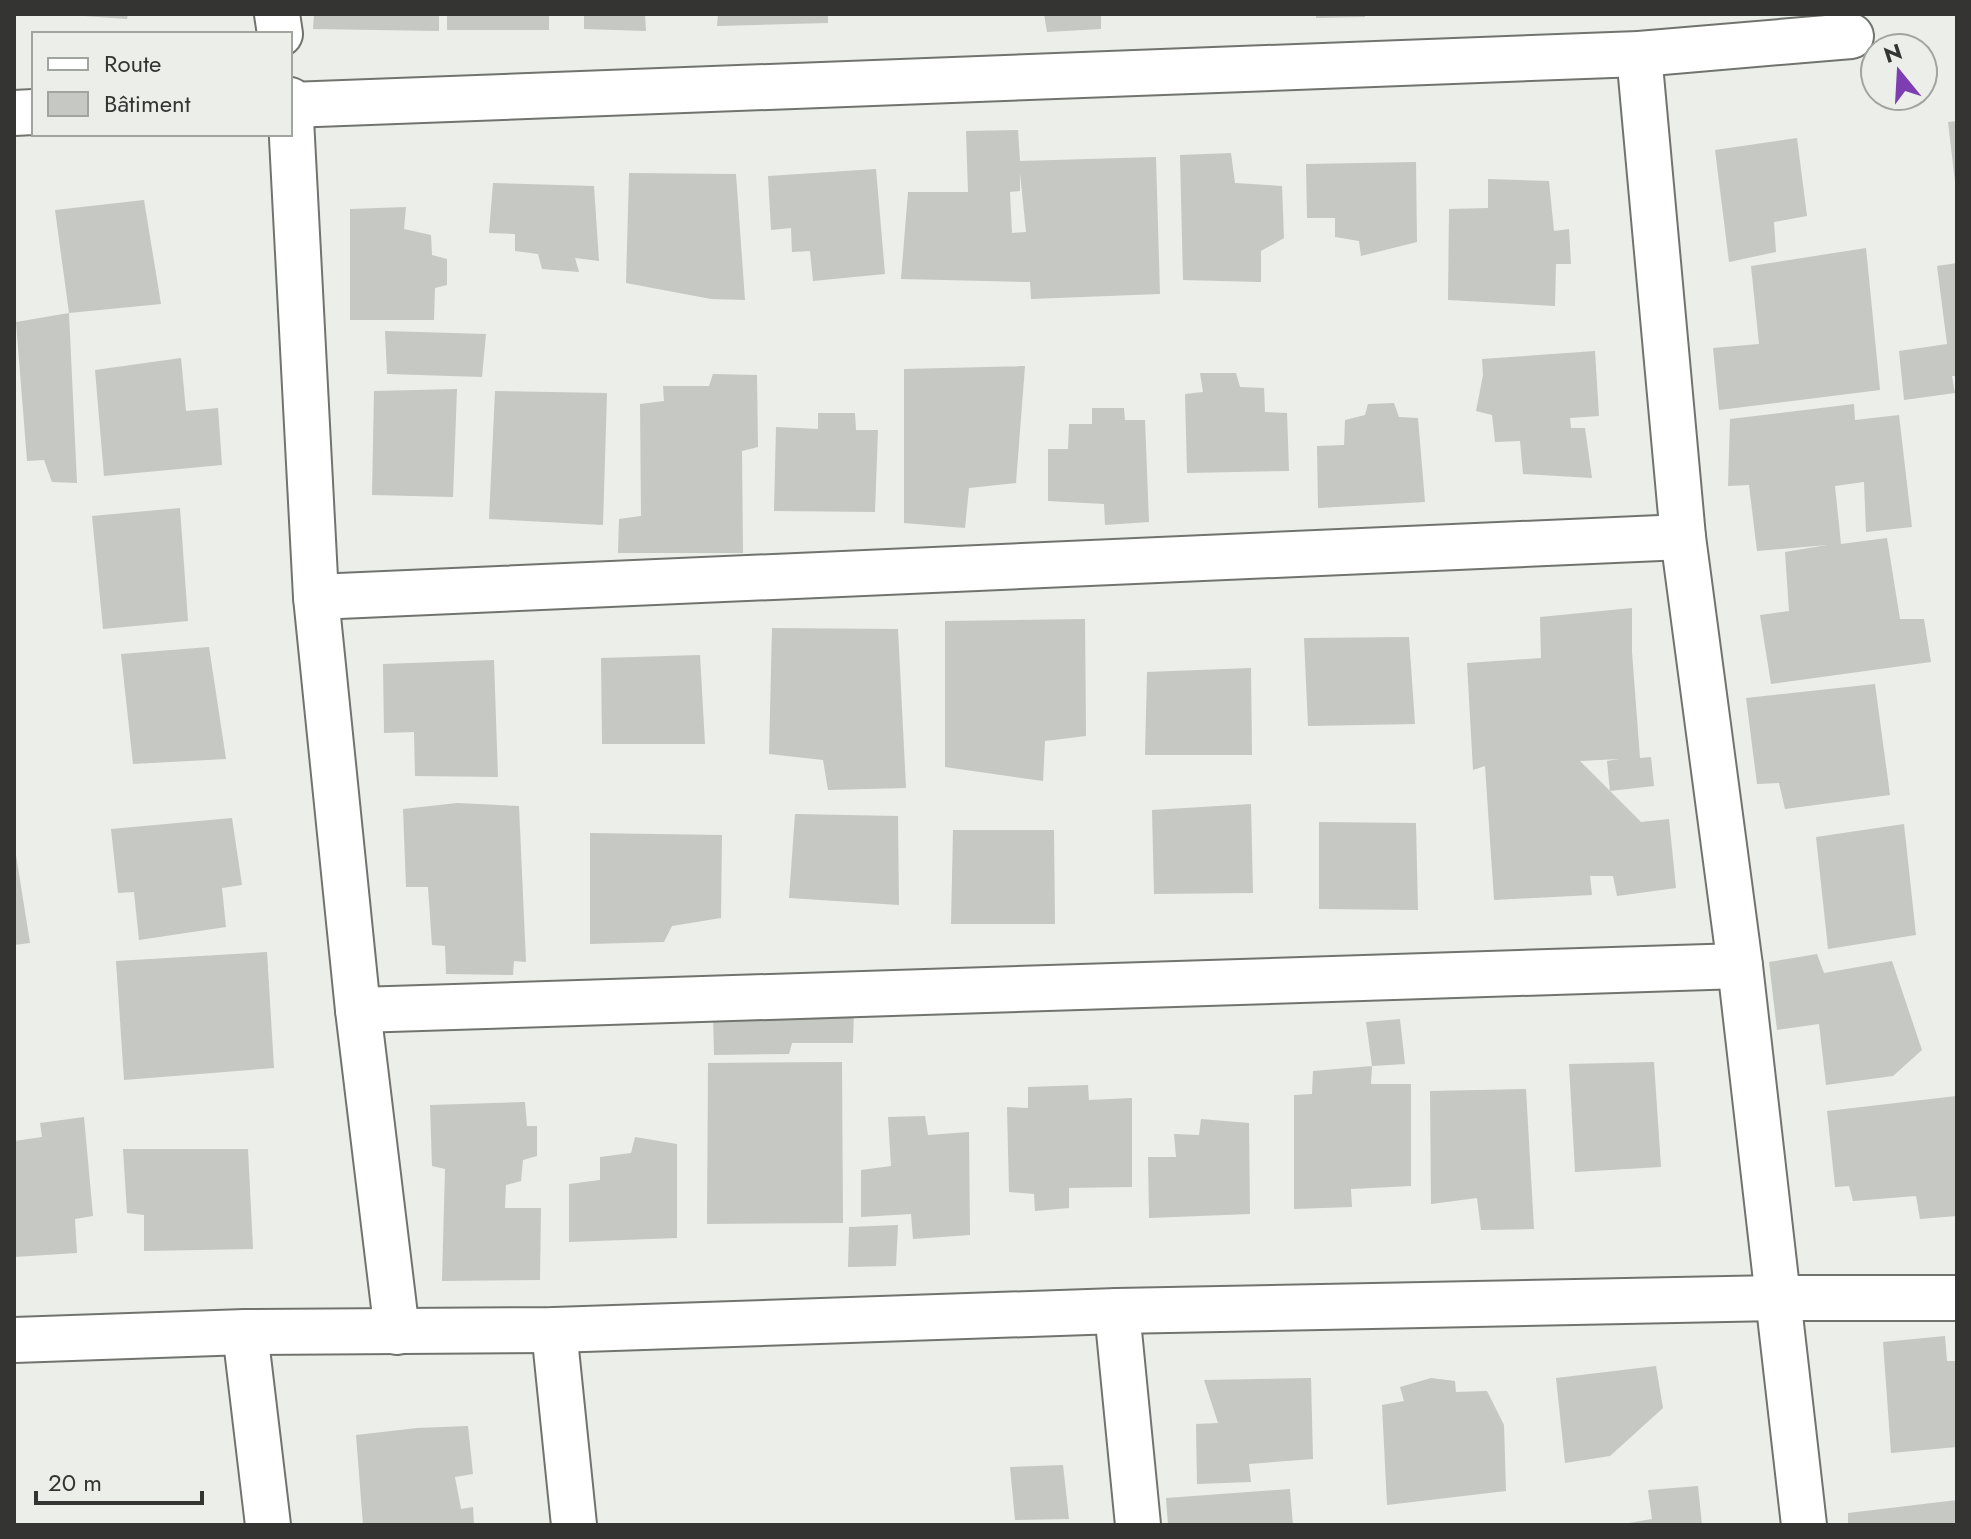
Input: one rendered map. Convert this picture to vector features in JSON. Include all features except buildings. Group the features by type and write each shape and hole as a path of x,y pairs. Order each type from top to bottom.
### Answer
{"street":[{"path":"292,103 1639,54 1851,36"},
{"path":"1639,54 1683,537 1740,966 1804,1525"},
{"path":"292,136 316,597 358,1010 397,1332"},
{"path":"316,597 1683,537"},
{"path":"358,1010 1740,966"},
{"path":"14,1340 245,1332 554,1330 1117,1311 1777,1298 1957,1298"},
{"path":"1117,1311 1138,1525"},
{"path":"554,1330 574,1525"},
{"path":"245,1332 268,1525"}]}
